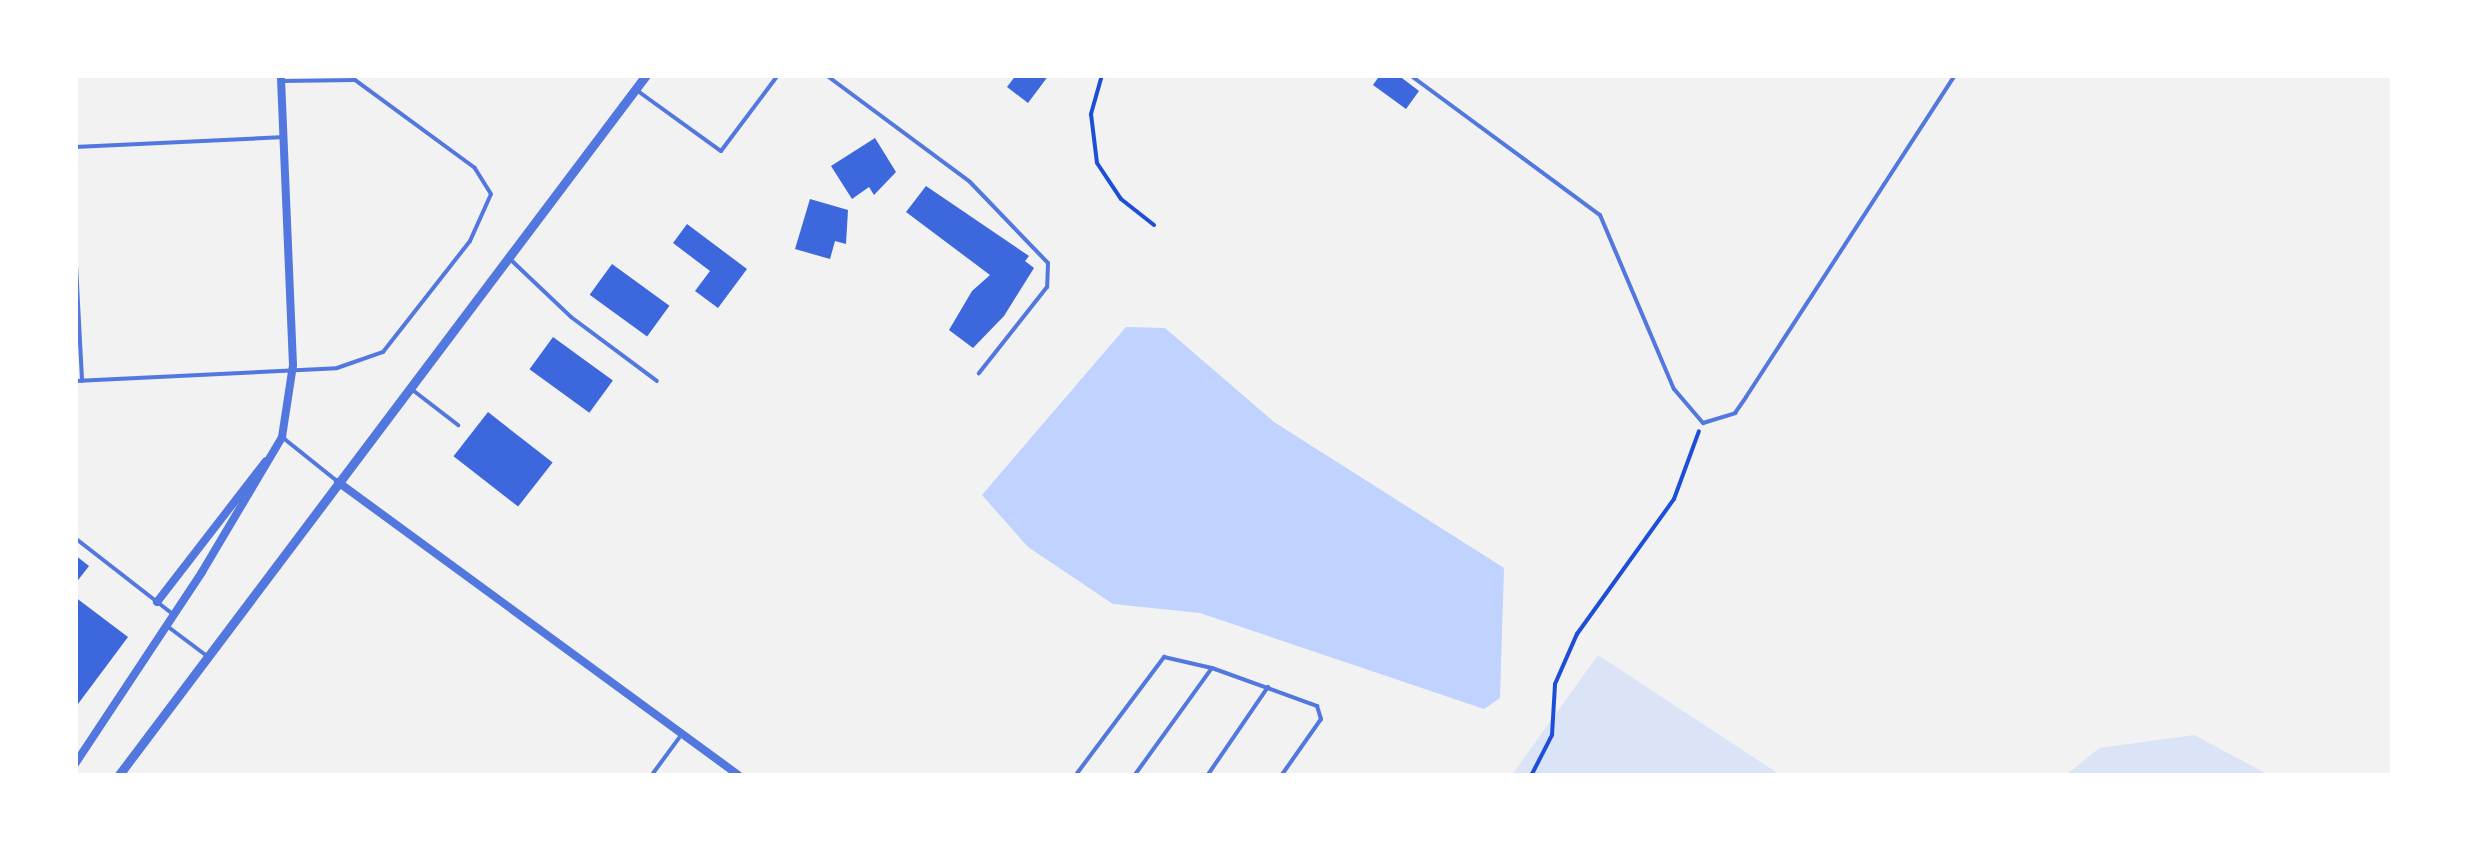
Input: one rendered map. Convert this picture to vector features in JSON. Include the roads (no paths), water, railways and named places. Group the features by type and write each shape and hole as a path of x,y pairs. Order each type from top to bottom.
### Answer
{"street":[{"path":"121,775 646,75"},
{"path":"75,764 174,615 280,441 293,369 281,78"},
{"path":"156,602 280,441"},
{"path":"338,482 679,738 740,776"}],"lane":[{"path":"635,90 721,150 778,75"},
{"path":"826,75 970,182 1048,263 1048,287 979,373"},
{"path":"1410,75 1600,215 1674,388 1703,422 1734,413 1746,397 1955,75"},
{"path":"75,246 78,381 337,368 384,352 470,241 491,194 476,168 355,80 281,78"},
{"path":"75,147 285,136"},
{"path":"508,258 571,317 657,381"},
{"path":"410,388 458,425"},
{"path":"280,441 338,482"},
{"path":"75,538 174,615"},
{"path":"167,626 208,657"},
{"path":"1075,776 1164,657 1268,687 1321,712 1281,776"},
{"path":"1134,776 1212,668"},
{"path":"1206,776 1268,687"},
{"path":"651,776 679,738"}],"water":[{"path":"1126,327 1165,328 1274,422 1504,568 1500,698 1484,709 1200,613 1113,604 1028,547 982,495"}]}
